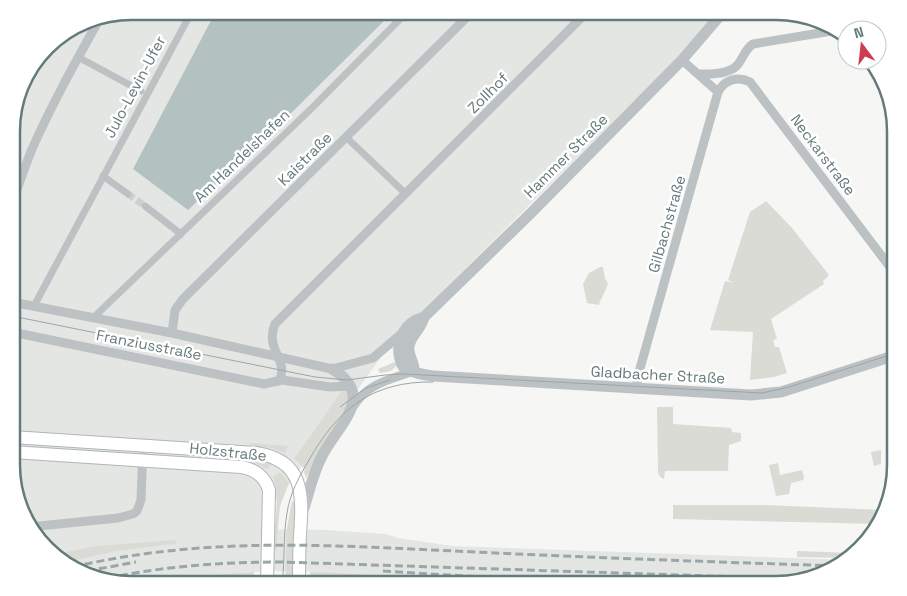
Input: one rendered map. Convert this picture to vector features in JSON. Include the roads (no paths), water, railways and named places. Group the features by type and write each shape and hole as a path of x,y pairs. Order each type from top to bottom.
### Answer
{"main road":[{"name":"Holzstraße","path":"20,437 256,452 272,456 284,462 298,480 301,497 299,576"},
{"name":"Holzstraße","path":"20,452 247,468 256,472 264,479 270,495 267,576"}],"street":[{"name":"Julo-Levin-Ufer","path":"34,306 187,20"},
{"name":"Am Handelshafen","path":"92,318 314,106 399,20"},
{"name":"Kaistraße","path":"172,334 175,310 183,299 464,20"},
{"name":"Zollhof","path":"277,357 271,337 275,324 579,20"},
{"name":"Hammer Straße","path":"400,335 417,319 424,317 530,214 682,60 716,20"},
{"path":"20,182 32,150 96,26"},
{"path":"698,74 716,73 733,69 749,47 758,42 825,32"},
{"path":"78,57 141,91"},
{"path":"682,60 718,92"},
{"name":"Neckarstraße","path":"718,92 722,86 733,80 745,79 750,82 887,263"},
{"name":"Gilbachstraße","path":"637,389 648,340 718,92"},
{"path":"346,137 406,194"},
{"path":"103,176 128,194"},
{"path":"145,206 181,234"},
{"name":"Franziusstraße","path":"20,303 332,369 373,358 400,335"},
{"name":"Hammer Straße","path":"414,371 409,346 423,324 424,317"},
{"name":"Franziusstraße","path":"20,334 264,384 279,380 290,380 330,387 350,386"},
{"path":"400,335 398,345 401,362 407,370 414,371"},
{"path":"277,357 282,370 279,380"},
{"name":"Gladbacher Straße","path":"414,371 432,376 751,395 781,392 887,358"},
{"path":"332,369 344,376 350,386 354,399 352,409"},
{"path":"301,514 321,459 361,395 376,384 414,371"},
{"path":"38,526 118,518 133,514 140,506 141,500 143,445"}],"tunnel":[{"path":"128,194 145,206"}],"tram line":[{"path":"20,318 315,377 347,380 405,374 762,393 789,387 887,356"},
{"path":"340,407 366,388 390,380"},
{"path":"282,576 288,506 298,479 332,426 359,402 375,393 411,383 433,382"}],"railway":[{"path":"82,565 174,550 274,545 374,547 823,565"},
{"path":"94,570 136,562"},
{"path":"122,575 151,570 195,566 282,562 710,576"},
{"path":"383,571 466,576"}]}
